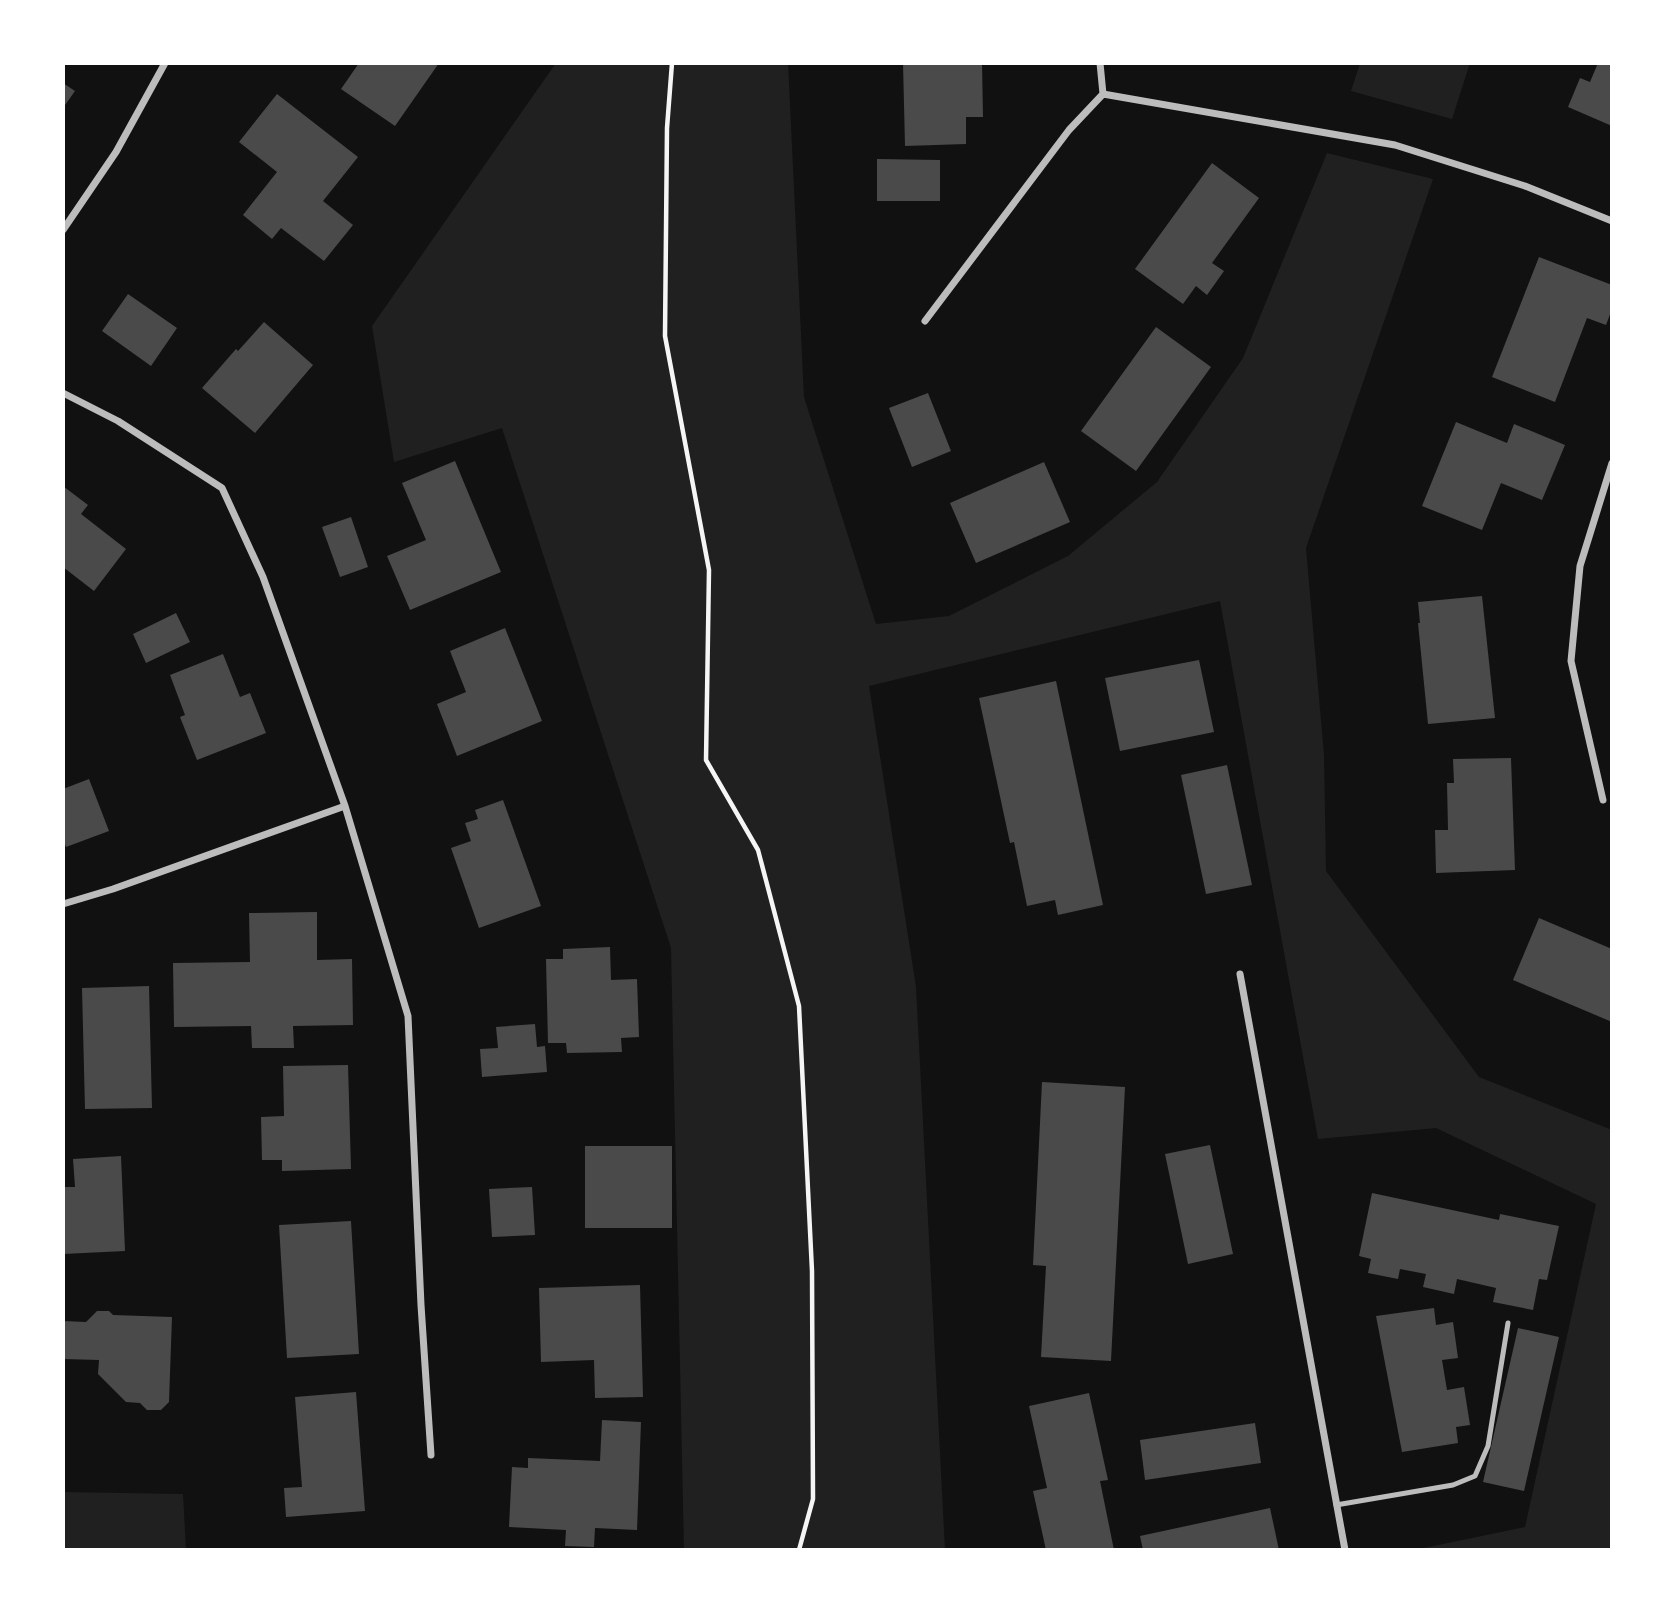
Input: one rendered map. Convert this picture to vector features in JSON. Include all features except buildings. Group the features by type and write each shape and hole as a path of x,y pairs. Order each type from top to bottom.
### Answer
{"street":[{"path":"63,230 116,152 164,63"},
{"path":"925,321 1069,130 1103,94 1100,63"},
{"path":"1103,94 1395,145 1525,186 1612,220"},
{"path":"63,393 118,421 222,488 263,577 345,806 408,1016 421,1305 431,1455"},
{"path":"1603,800 1570,661 1580,566 1612,463"},
{"path":"63,904 345,806"},
{"path":"1240,974 1345,1550"}],"lane":[{"path":"1336,1504 1453,1485 1475,1476 1488,1446 1508,1323"}],"path":[{"path":"672,63 667,128 665,336 709,570 706,760 758,850 799,1006 813,1271 813,1499 799,1550"}],"shaded area":[{"path":"556,63 788,63 804,397 876,624 949,616 1068,556 1157,482 1243,358 1327,153 1433,179 1306,548 1324,755 1326,871 1479,1077 1612,1130 1612,1550 1414,1550 1525,1527 1596,1204 1436,1128 1318,1139 1220,601 869,686 916,987 945,1550 684,1550 671,948 502,428 394,462 372,326"},
{"path":"1360,63 1470,63 1452,119 1351,91"},
{"path":"63,1492 183,1494 186,1550 63,1550"}]}
